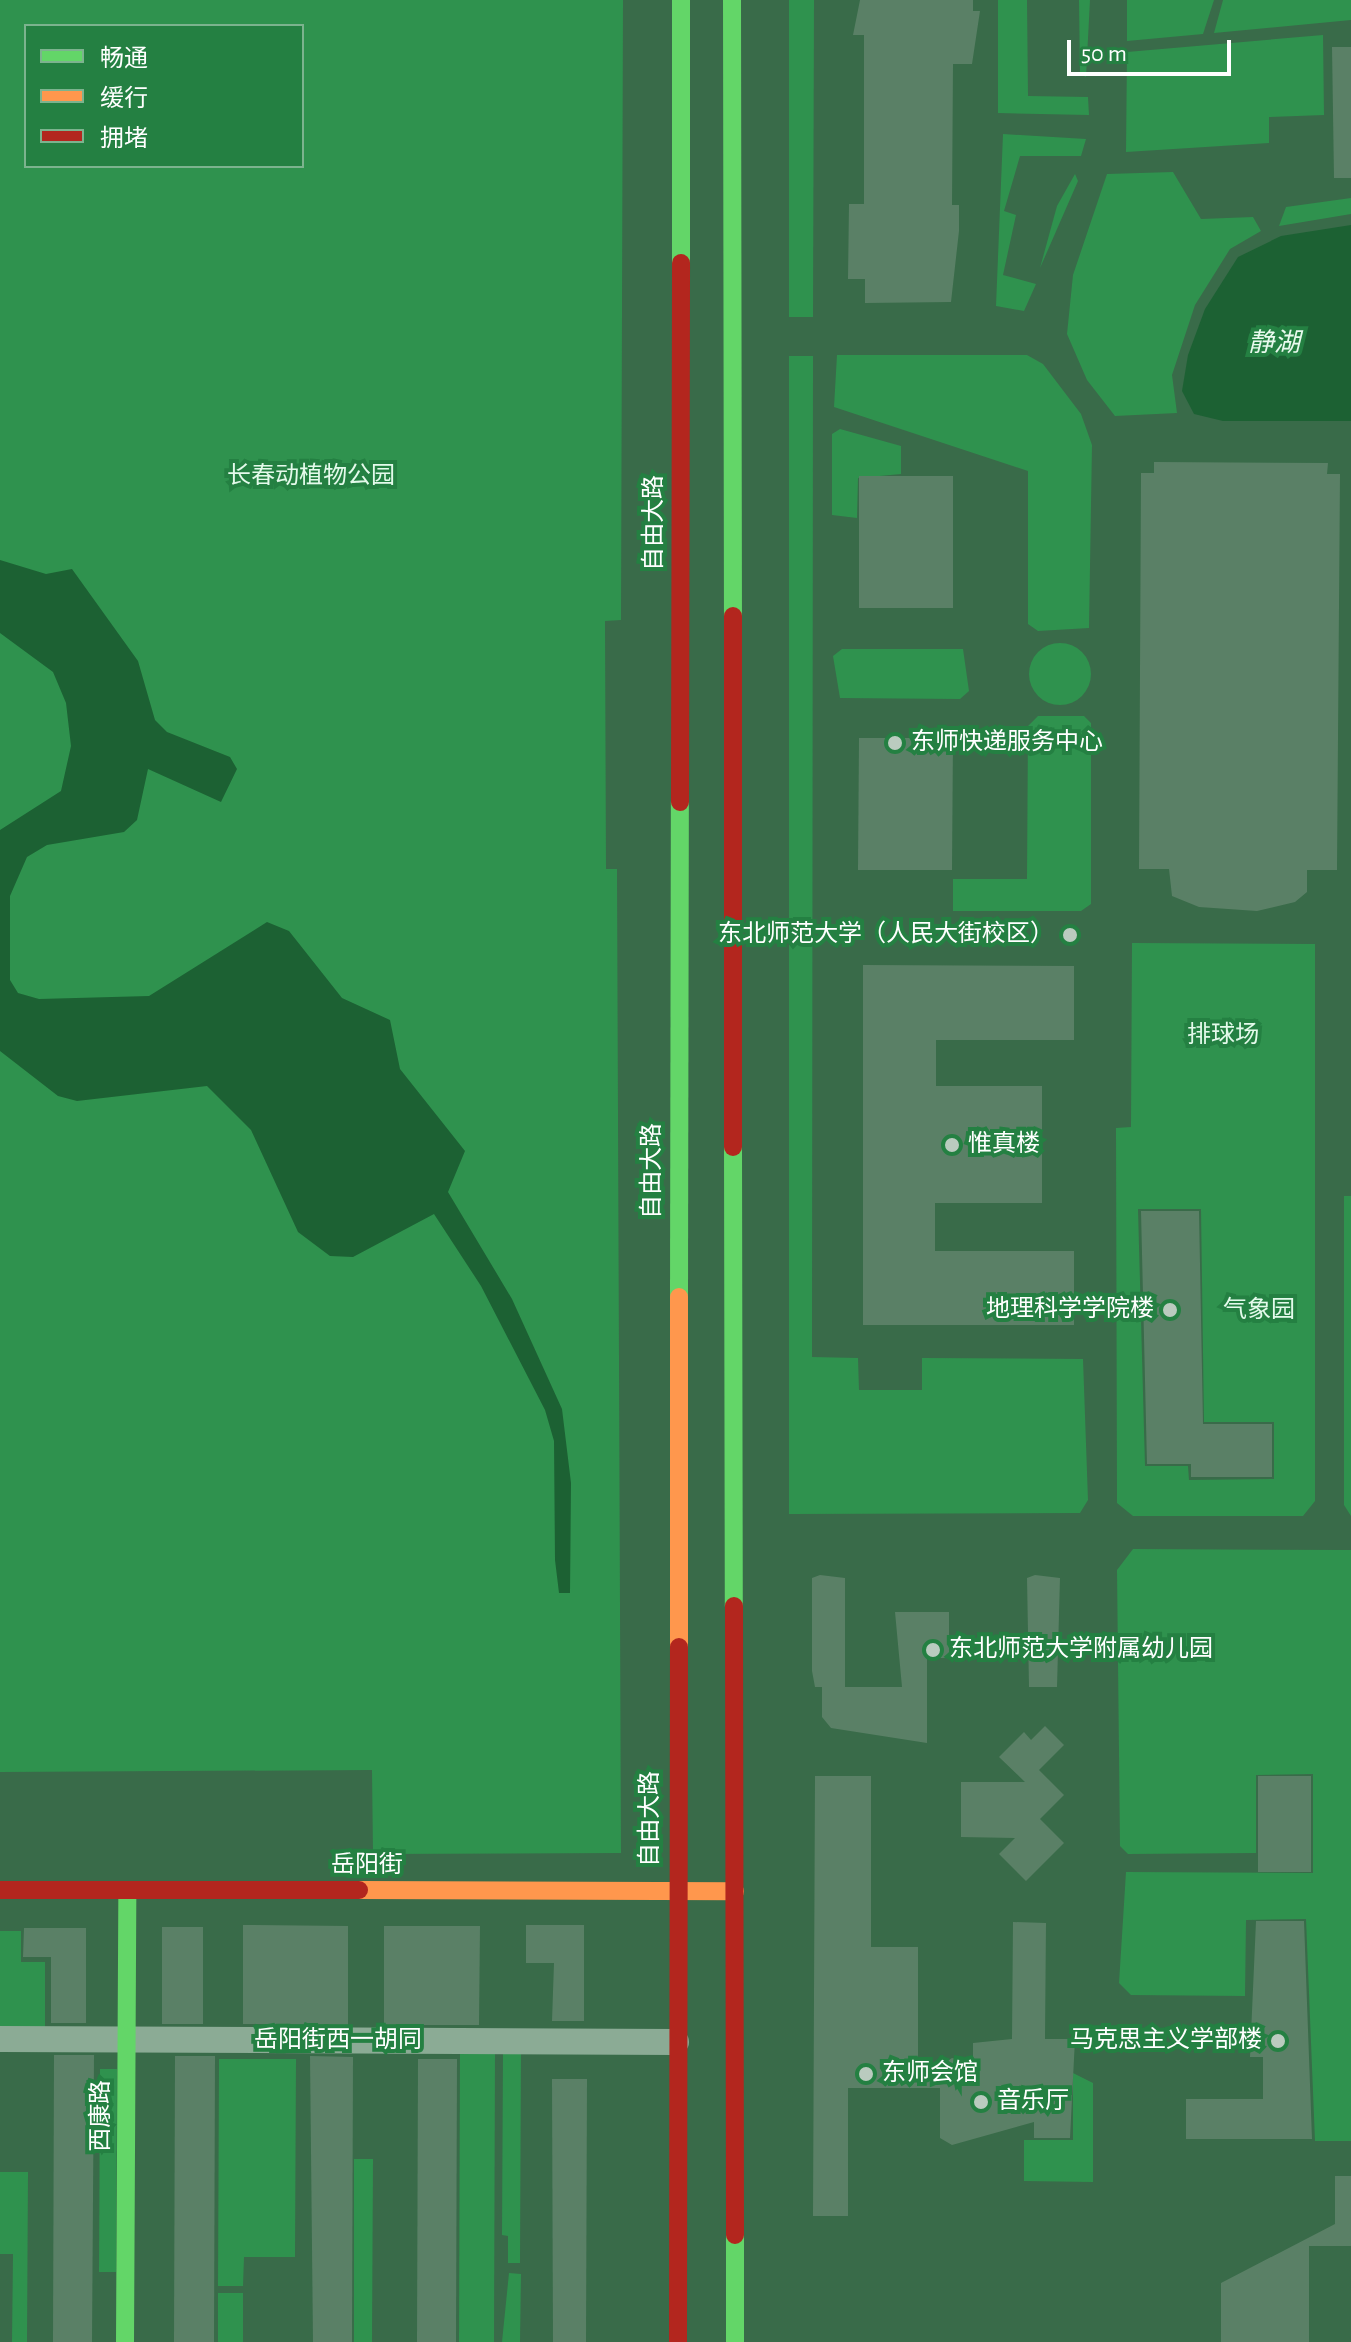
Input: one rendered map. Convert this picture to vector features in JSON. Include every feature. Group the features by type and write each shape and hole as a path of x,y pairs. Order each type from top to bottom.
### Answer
{"main road":[{"name":"自由大路","path":"678,2342 675,1890 681,0"},
{"path":"732,0 735,2342"},
{"name":"岳阳街","path":"0,1890 735,1891"},
{"name":"西康路","path":"125,2342 127,1890"}],"street":[{"name":"岳阳街西一胡同","path":"0,2039 676,2042"}],"green space":[{"name":"长春动植物公园","path":"0,0 623,0 621,620 605,621 606,869 617,869 621,1853 373,1854 372,1770 0,1772"},
{"path":"789,0 814,0 813,317 789,317"},
{"path":"998,0 1027,0 1028,96 1088,97 1089,115 998,113"},
{"path":"1079,0 1090,0 1086,77 1080,74"},
{"path":"1127,0 1214,0 1203,34 1127,41"},
{"path":"1223,0 1351,0 1351,20 1214,33"},
{"path":"1323,35 1324,115 1269,117 1269,143 1126,152 1127,52"},
{"path":"1003,134 1086,139 1081,156 1020,156 1004,211 1016,215 1003,275 1036,284 1024,311 996,306"},
{"path":"1173,172 1201,219 1253,217 1261,231 1230,249 1195,305 1172,375 1177,413 1115,416 1087,380 1067,334 1073,275 1107,174"},
{"path":"1075,174 1078,181 1040,268 1057,206"},
{"path":"1351,198 1351,214 1279,226 1286,207"},
{"path":"837,355 1027,355 1043,364 1081,414 1092,445 1089,628 1038,631 1028,624 1028,471 834,407"},
{"path":"789,356 813,356 812,1357 858,1358 859,1390 922,1390 922,1358 1083,1359 1088,1500 1080,1513 789,1514"},
{"path":"840,429 901,446 901,474 858,478 857,518 832,515 832,434"},
{"path":"1054,643 1066,643 1082,652 1089,662 1089,686 1082,696 1066,705 1054,705 1034,691 1029,680 1029,668 1043,648"},
{"path":"842,649 963,649 969,691 960,699 840,698 833,656"},
{"path":"1038,716 1084,716 1091,723 1091,904 1081,911 953,911 953,879 1027,879 1028,726"},
{"path":"1132,943 1315,944 1315,1501 1303,1516 1133,1516 1117,1503 1116,1128 1131,1127","holes":["1138,1209 1201,1209 1204,1422 1274,1422 1274,1479 1189,1480 1188,1466 1145,1466"]},
{"path":"1344,1196 1351,1196 1351,1516 1344,1505"},
{"path":"1133,1549 1351,1550 1351,2141 1315,2141 1306,1919 1246,1920 1245,1996 1131,1995 1119,1983 1126,1872 1313,1873 1313,1774 1256,1775 1256,1853 1128,1854 1120,1846 1117,1570"},
{"path":"0,1931 21,1931 21,1962 45,1962 45,2028 0,2028"},
{"path":"460,2049 495,2049 494,2342 459,2342"},
{"path":"503,2050 521,2050 520,2263 508,2263 508,2236 502,2235"},
{"path":"219,2059 296,2059 295,2257 244,2257 243,2286 218,2286"},
{"path":"100,2069 117,2069 116,2272 99,2272"},
{"path":"1073,2073 1093,2083 1093,2182 1024,2181 1024,2140 1073,2140"},
{"path":"354,2159 373,2159 372,2342 354,2342"},
{"path":"0,2172 28,2172 27,2342 12,2342 13,2254 0,2254"},
{"path":"509,2273 521,2274 520,2342 502,2342"},
{"path":"218,2293 243,2293 243,2342 218,2342"}],"water":[{"name":"静湖","path":"1351,225 1351,421 1223,421 1194,414 1182,391 1188,355 1205,309 1238,257 1281,236"},
{"path":"0,560 46,574 72,569 138,661 155,720 167,732 230,757 237,769 221,802 148,769 137,820 124,832 47,845 27,857 10,896 10,980 18,993 39,999 149,996 267,922 289,931 342,998 390,1020 400,1069 465,1151 448,1192 512,1299 562,1409 571,1483 570,1593 559,1593 555,1560 554,1441 545,1410 481,1286 434,1214 353,1257 330,1256 298,1232 251,1130 207,1086 77,1101 58,1096 0,1051 0,830 61,791 71,746 66,703 53,672 0,633"}],"building":[{"path":"860,0 973,0 973,11 980,11 972,64 953,64 952,205 959,205 959,231 951,302 865,303 865,279 848,279 849,204 864,204 864,35 853,35"},
{"path":"1332,47 1351,47 1351,178 1334,178"},
{"path":"1154,462 1328,463 1327,474 1340,474 1337,870 1307,870 1307,892 1295,902 1257,911 1199,907 1172,896 1169,869 1139,869 1141,473 1154,473"},
{"path":"859,476 953,476 953,608 859,608"},
{"path":"859,738 953,738 952,870 858,870"},
{"name":"惟真楼","path":"863,965 1074,966 1074,1040 936,1040 936,1086 1042,1086 1042,1203 935,1203 935,1251 1074,1251 1074,1325 863,1325"},
{"name":"地理科学学院楼","path":"1141,1211 1199,1211 1203,1424 1272,1424 1272,1477 1191,1477 1191,1464 1147,1464"},
{"path":"820,1575 845,1578 845,1687 902,1687 895,1612 949,1612 949,1658 927,1658 927,1743 831,1728 822,1717 822,1687 815,1687 812,1671 812,1578"},
{"path":"1035,1575 1060,1578 1057,1687 1029,1687 1027,1578"},
{"path":"1045,1726 1064,1745 1039,1770 1064,1795 1040,1819 1064,1843 1026,1881 999,1854 1015,1838 961,1837 961,1782 1025,1782 999,1757 1024,1732 1031,1740"},
{"path":"815,1776 871,1776 871,1947 918,1947 918,2081 952,2058 973,2064 973,2043 1012,2039 1013,1922 1046,1923 1045,2039 1075,2039 1070,2138 1034,2138 1034,2122 952,2145 940,2138 940,2088 848,2088 848,2216 813,2216"},
{"path":"1258,1776 1311,1776 1311,1872 1258,1872"},
{"name":"马克思主义学部楼","path":"1256,1921 1304,1921 1312,2139 1186,2139 1186,2099 1263,2099 1263,2057 1250,2057"},
{"path":"243,1925 348,1926 348,2025 243,2024"},
{"path":"526,1925 584,1925 584,2021 552,2021 554,1963 526,1963"},
{"path":"384,1926 480,1926 479,2025 384,2025"},
{"path":"162,1927 203,1927 203,2024 162,2024"},
{"path":"24,1928 86,1928 86,2023 51,2023 51,1957 23,1957"},
{"path":"54,2055 94,2055 92,2342 53,2342"},
{"path":"175,2056 215,2056 214,2342 174,2342"},
{"path":"310,2056 353,2057 352,2342 313,2342"},
{"path":"418,2059 457,2059 456,2342 417,2342"},
{"path":"552,2079 587,2079 586,2342 553,2342"},
{"path":"1335,2176 1351,2176 1351,2246 1309,2246 1309,2342 1221,2342 1221,2283 1335,2224"}],"traffic: fast":[{"path":"681,0 681,263"},
{"path":"732,0 733,616"},
{"path":"679,1297 680,802"},
{"path":"733,1147 734,1606"},
{"path":"125,2342 127,1890"},
{"path":"735,2235 735,2342"}],"traffic: slow":[{"path":"679,1297 679,1647"},
{"path":"359,1890 735,1891"}],"traffic: jam":[{"path":"680,802 681,263"},
{"path":"733,616 733,1147"},
{"path":"734,1606 735,2235"},
{"path":"678,2342 679,1647"},
{"path":"0,1890 359,1890"}],"place":[{"name":"东师快递服务中心","path":"895,743"},
{"name":"东北师范大学（人民大街校区）","path":"1070,935"},
{"name":"惟真楼","path":"952,1145"},
{"name":"地理科学学院楼","path":"1170,1310"},
{"name":"东北师范大学附属幼儿园","path":"933,1650"},
{"name":"马克思主义学部楼","path":"1278,2041"},
{"name":"东师会馆","path":"866,2074"},
{"name":"音乐厅","path":"981,2102"}],"park label":[{"name":"排球场","path":"1223,1036"},
{"name":"气象园","path":"1259,1311"}]}
